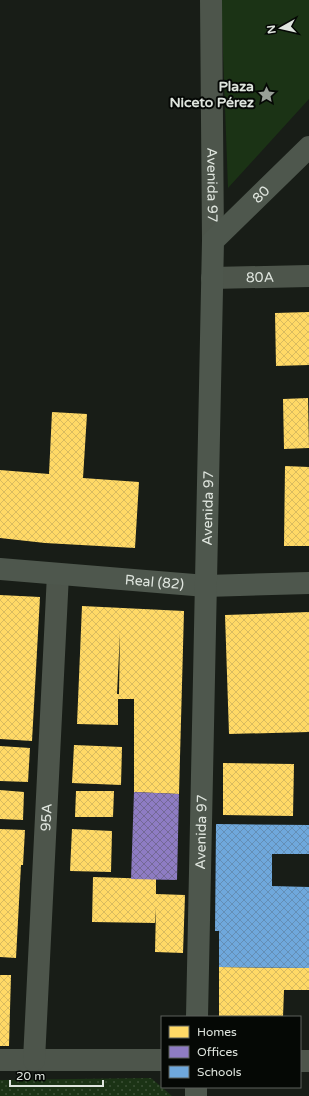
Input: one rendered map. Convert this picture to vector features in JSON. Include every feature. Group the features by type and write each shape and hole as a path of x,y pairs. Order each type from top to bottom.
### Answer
{"main road":[{"name":"80","path":"212,241 309,147"},
{"name":"Avenida 97","path":"196,1016 212,241"},
{"name":"Real (82)","path":"0,569 206,586 309,583"}],"street":[{"name":"Avenida 97","path":"210,0 212,241"},
{"name":"80A","path":"212,278 309,276"},
{"name":"95A","path":"34,1060 58,574"},
{"path":"0,1060 161,1060"}],"green space":[{"path":"221,0 309,0 309,99 228,188"},
{"path":"151,1078 172,1096 0,1096 0,1080"}],"building: Homes":[{"path":"309,312 309,365 276,366 275,313"},
{"path":"308,398 309,448 284,449 283,399"},
{"path":"52,412 87,414 83,478 139,482 135,548 45,543 0,538 0,470 49,474"},
{"path":"285,466 309,467 309,546 284,546"},
{"path":"0,595 40,597 32,741 0,739"},
{"path":"82,606 184,611 179,794 134,792 134,699 118,699 118,725 77,724","holes":["120,633 119,694 117,694"]},
{"path":"309,612 309,732 229,734 225,615"},
{"path":"74,745 122,747 121,785 72,783"},
{"path":"0,746 30,748 28,782 0,781"},
{"path":"223,763 294,764 293,816 223,815"},
{"path":"0,790 24,792 23,820 0,819"},
{"path":"76,791 114,791 113,817 75,817"},
{"path":"0,829 25,830 23,865 21,865 16,958 0,957"},
{"path":"72,829 112,831 111,872 70,871"},
{"path":"93,877 156,879 156,894 185,895 183,953 155,952 156,908 155,923 92,922"},
{"path":"219,967 309,968 309,990 284,990 283,1016 219,1016"},
{"path":"0,975 11,975 9,1046 0,1046"}],"building: Offices":[{"path":"134,792 179,794 177,880 131,879"}],"building: Schools":[{"path":"216,824 309,825 309,854 272,854 272,886 309,887 309,968 219,967 219,931 215,931"}],"place":[{"name":"Plaza Niceto Pérez","path":"267,94"}]}
